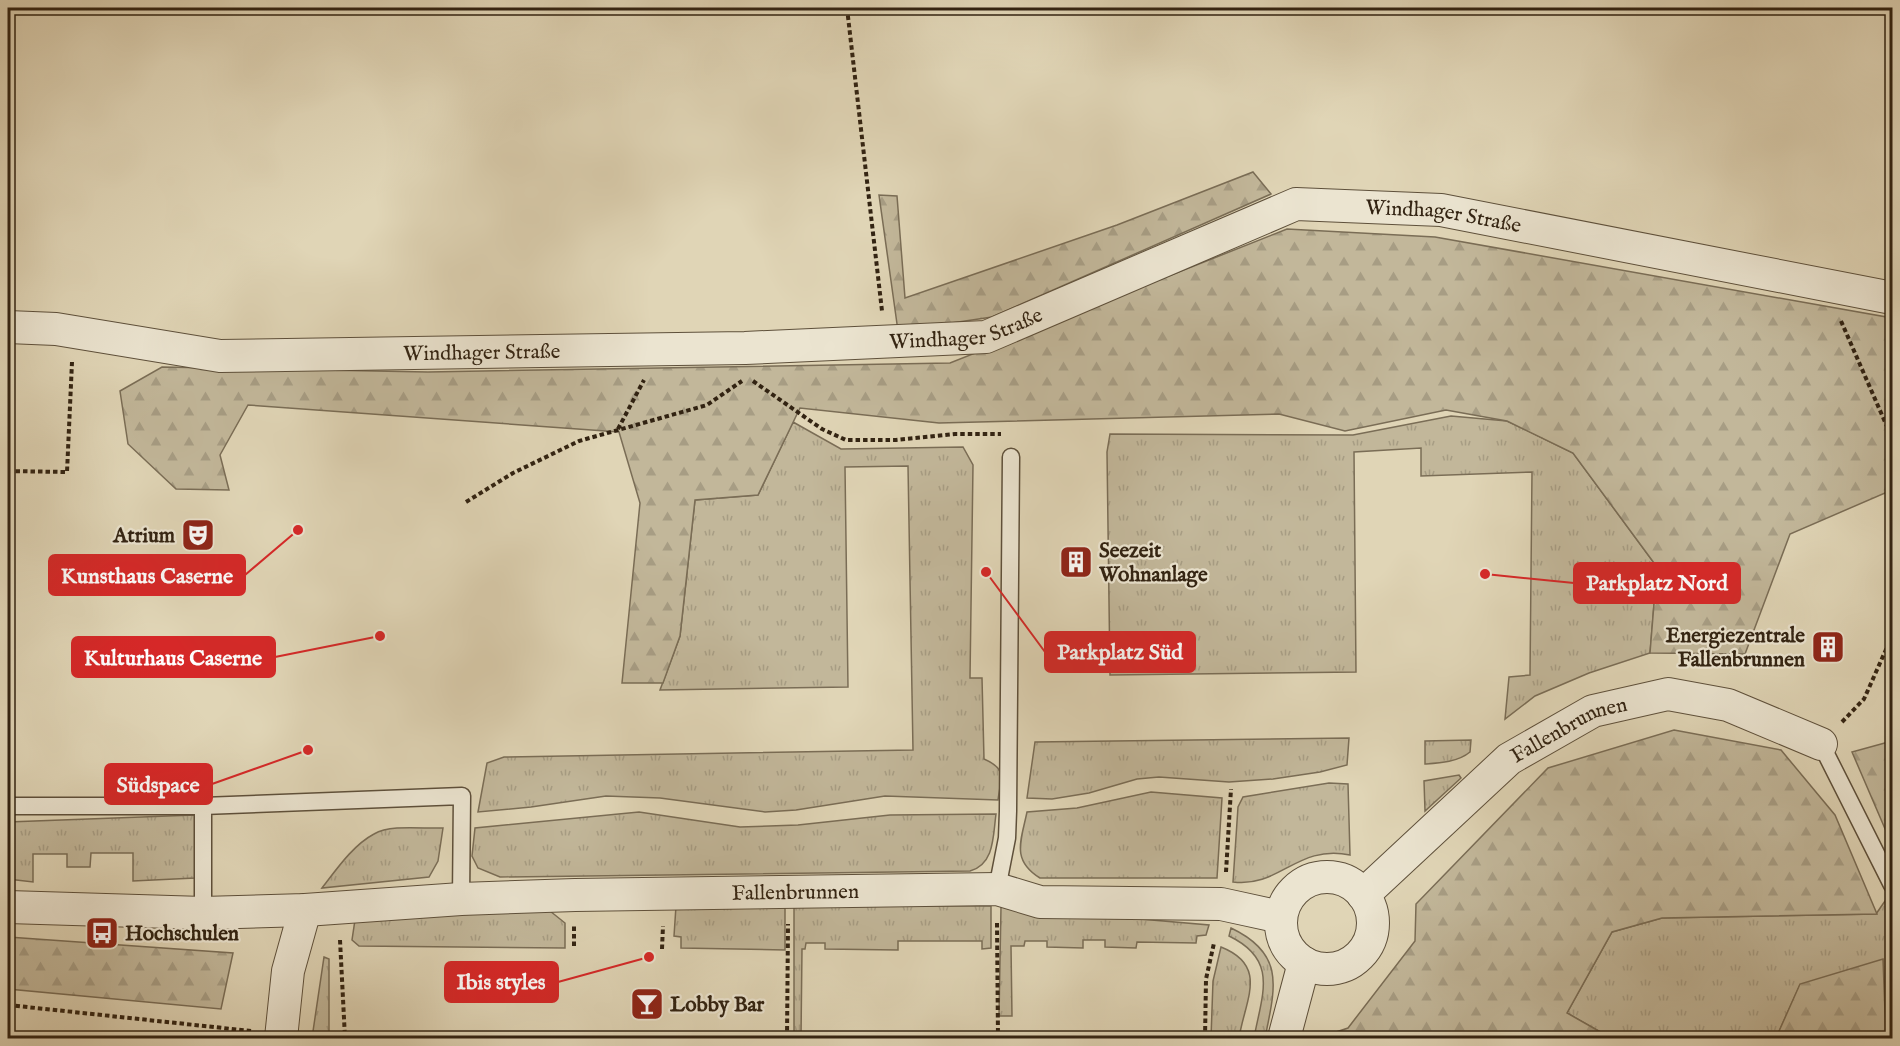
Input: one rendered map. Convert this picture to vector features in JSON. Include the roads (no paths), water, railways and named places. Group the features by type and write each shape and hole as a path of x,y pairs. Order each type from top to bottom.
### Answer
{"street":[{"name":"Windhager Straße","path":"8,327 57,329 220,356 659,350 886,343 986,337 1296,204 1441,210 1893,298"},
{"name":"Fallenbrunnen","path":"1363,895 1509,759 1593,711 1668,694 1728,705 1821,744"},
{"path":"1333,877 1350,883 1363,895 1371,911 1372,929 1367,946 1355,960 1339,968 1321,969 1304,963 1290,951 1282,935 1281,917 1286,900 1299,886 1315,878 1333,877"},
{"name":"Fallenbrunnen","path":"8,907 203,913 305,910 461,899 575,895 997,889 1040,902 1221,904 1281,917"},
{"path":"268,1035 305,910"},
{"path":"1284,1038 1304,963"}],"lane":[{"path":"997,889 1007,838 1008,811 1011,457"},
{"path":"1821,744 1893,885"},
{"path":"8,806 203,807 462,796 461,899"},
{"path":"203,807 203,913"}],"place":[{"name":"Kunsthaus Caserne","path":"298,530"},
{"name":"Atrium","path":"198,535"},
{"name":"Seezeit Wohnanlage","path":"1076,562"},
{"name":"Parkplatz Süd","path":"986,572"},
{"name":"Parkplatz Nord","path":"1485,574"},
{"name":"Kulturhaus Caserne","path":"380,636"},
{"name":"Energiezentrale Fallenbrunnen","path":"1828,647"},
{"name":"Südspace","path":"308,750"},
{"name":"Hochschulen","path":"102,933"},
{"name":"Ibis styles","path":"649,957"},
{"name":"Lobby Bar","path":"647,1004"}]}
